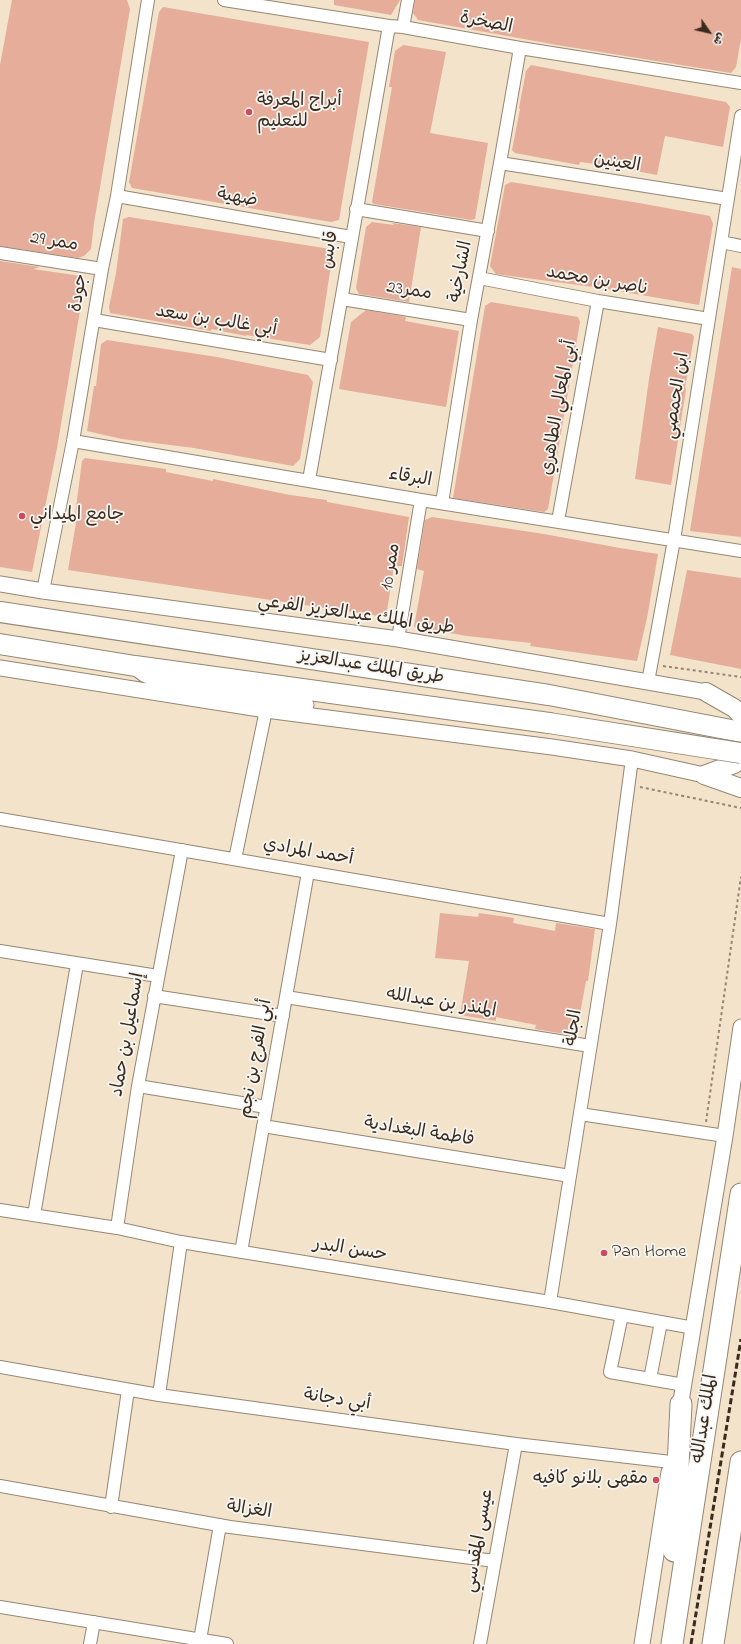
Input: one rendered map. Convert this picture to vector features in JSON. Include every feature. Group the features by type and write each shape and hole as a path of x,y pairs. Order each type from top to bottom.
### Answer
{"highway":[{"name":"الملك عبدالله","path":"671,1644 741,1194"},
{"path":"671,1644 682,1394"},
{"path":"714,1644 741,1462"},
{"path":"714,1644 741,1548"}],"main road":[{"name":"طريق الملك عبدالعزيز","path":"0,612 549,696 741,732"},
{"path":"0,634 48,652"},
{"name":"طريق الملك عبدالعزيز","path":"0,644 135,666 549,723 741,753"},
{"path":"706,692 740,703"},
{"path":"704,775 734,764 741,753"},
{"path":"704,775 741,776"},
{"path":"704,775 741,783"},
{"path":"704,775 741,788"}],"street":[{"name":"جودة","path":"43,591 73,441 102,269 117,196 148,0"},
{"name":"الصخرة","path":"224,0 403,27 520,48 741,83"},
{"path":"403,27 408,0"},
{"name":"قابس","path":"309,480 389,26"},
{"name":"الشارخية","path":"442,503 471,320 520,48"},
{"name":"ابن الحمصي","path":"648,682 674,540 741,116"},
{"name":"العينين","path":"500,163 728,199"},
{"name":"ضهية","path":"117,196 351,237"},
{"path":"356,209 488,231"},
{"path":"721,242 741,246"},
{"name":"ممر 29","path":"0,253 102,269"},
{"name":"ناصر بن محمد","path":"479,278 598,301 709,319"},
{"name":"ممر23","path":"342,299 471,320"},
{"name":"أبي المعالي الطاهري","path":"558,521 598,301"},
{"name":"أبي غالب بن سعد","path":"94,320 331,360"},
{"name":"البرقاء","path":"73,441 421,500 741,551"},
{"name":"ممر 10","path":"398,639 421,500"},
{"name":"طريق الملك عبدالعزيز الفرعي","path":"0,584 398,639 706,692"},
{"path":"135,666 144,674 158,680 229,693 304,704 334,718"},
{"path":"0,668 266,710 632,759 704,775"},
{"path":"235,859 266,710"},
{"name":"الجلة","path":"550,1302 610,924 632,759"},
{"name":"أحمد المرادي","path":"0,819 610,924"},
{"name":"إسماعيل بن حماد","path":"117,1228 138,1086 182,850"},
{"name":"أبي الفرج بن نجم","path":"241,1252 308,872"},
{"path":"0,951 158,976"},
{"path":"34,1215 77,964"},
{"path":"154,996 282,1016"},
{"name":"المنذر بن عبدالله","path":"286,997 590,1046"},
{"path":"642,1644 725,1136 741,1026"},
{"path":"138,1086 266,1107"},
{"path":"580,1114 725,1136"},
{"name":"فاطمة البغدادية","path":"263,1126 570,1176"},
{"name":"حسن البدر","path":"0,1210 117,1228 181,1242 550,1302 694,1328"},
{"path":"159,1395 181,1242"},
{"path":"622,1315 610,1372 650,1379 682,1394"},
{"path":"650,1379 661,1322"},
{"name":"أبي دجانة","path":"0,1367 159,1395 516,1444 671,1462"},
{"path":"111,1506 128,1390"},
{"name":"عيسى المقدسي","path":"480,1644 516,1444"},
{"name":"الغزالة","path":"0,1486 220,1525 495,1561"},
{"path":"200,1640 220,1525"},
{"path":"0,1606 227,1644"},
{"path":"90,1644 94,1622"}],"path":[{"path":"651,664 741,677"},
{"path":"629,784 741,808"},
{"path":"705,1133 741,877"}],"building":[{"path":"12,0 127,0 130,9 94,223 91,249 84,256 78,258 0,246 0,65"},
{"path":"334,0 400,0 391,15 334,5"},
{"path":"415,0 741,0 741,39 736,67 731,73 557,45 418,20 413,13"},
{"name":"أبراج المعرفة للتعليم","path":"163,7 369,42 339,220 331,222 132,188 129,182 159,12"},
{"path":"403,45 446,52 430,133 488,143 475,219 471,220 374,204 372,202 392,87 389,87 395,51"},
{"path":"531,65 726,102 730,107 723,147 665,136 657,175 604,165 580,162 579,165 515,153 512,150 519,108 526,71"},
{"path":"511,182 710,216 713,224 699,305 601,288 496,274 490,266 505,185"},
{"path":"129,217 330,249 333,252 320,337 310,345 246,336 211,329 211,331 110,313 109,307 116,273 123,219"},
{"path":"372,222 421,227 409,302 359,294 356,288 366,227"},
{"path":"0,261 40,267 33,269 81,276 85,281 57,448 32,572 0,567"},
{"path":"732,267 741,269 741,537 690,531"},
{"path":"491,302 578,317 580,322 548,509 544,512 453,498 485,306"},
{"path":"366,310 406,317 405,321 459,331 446,407 339,389 351,322"},
{"path":"658,327 692,334 694,337 671,485 635,479"},
{"path":"107,340 217,357 308,375 313,382 300,459 293,466 194,448 122,439 87,431 94,386 96,386 101,344"},
{"path":"85,458 166,469 166,472 213,481 213,479 290,495 327,500 327,502 409,517 402,566 394,566 386,617 68,570 76,523 74,523 82,461"},
{"path":"432,517 544,534 658,554 647,618 637,661 530,646 531,643 467,636 414,627 424,571 417,569 425,520"},
{"path":"687,570 741,578 741,669 670,655"},
{"path":"440,913 478,917 479,913 514,918 513,923 555,931 556,923 595,929 588,981 586,981 576,1036 535,1029 536,1025 496,1017 496,1021 460,1015 469,961 435,958"}],"railway":[{"path":"691,1644 741,1339"}],"place":[{"name":"أبراج المعرفة للتعليم","path":"249,112"},
{"name":"جامع الميداني","path":"22,516"},
{"name":"Pan Home","path":"604,1253"},
{"name":"مقهى بلانو كافيه","path":"656,1480"}]}
